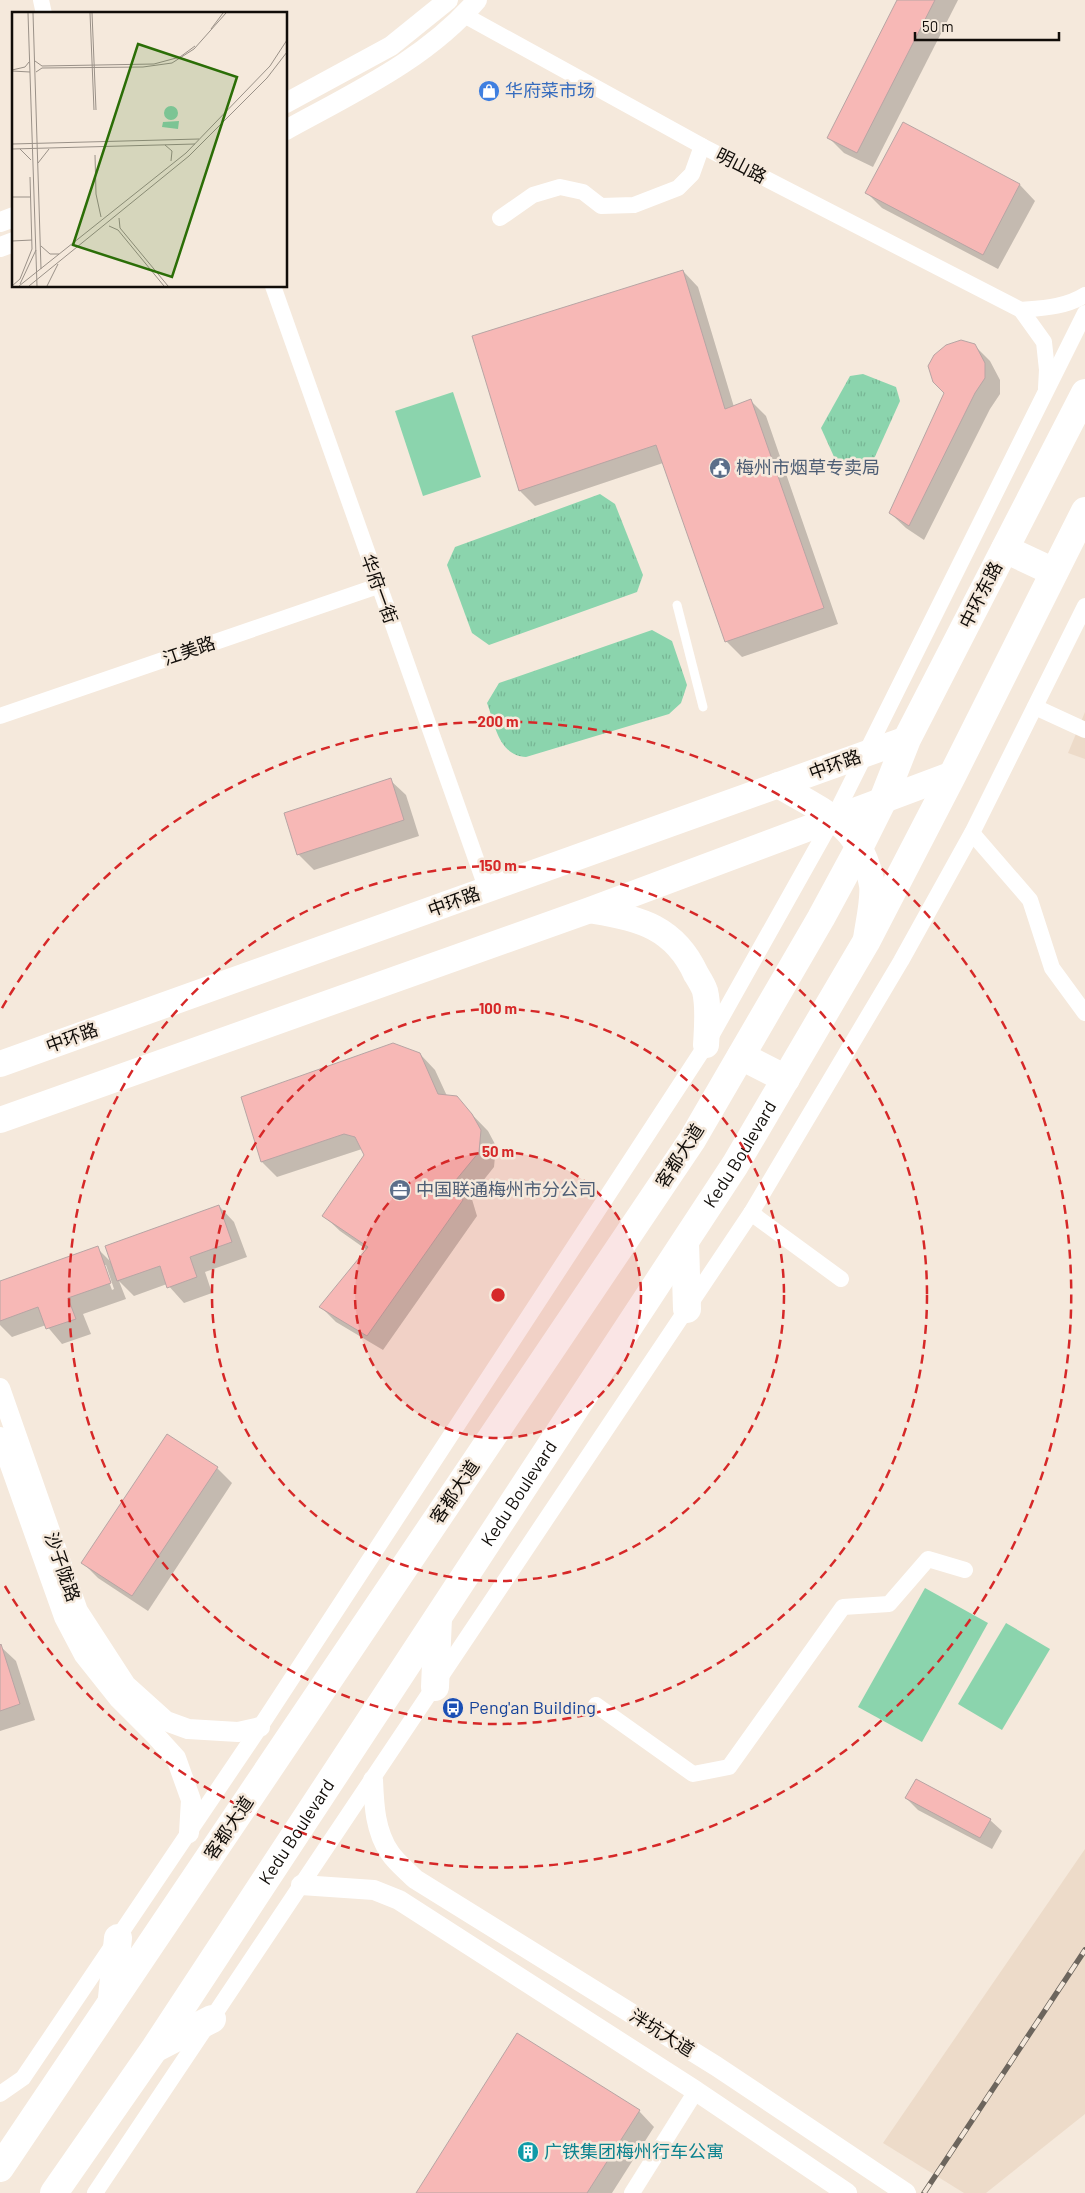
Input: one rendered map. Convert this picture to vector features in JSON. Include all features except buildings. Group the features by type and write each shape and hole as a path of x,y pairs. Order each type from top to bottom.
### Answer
{"highway":[{"name":"中环东路","path":"883,800 907,739 1085,392"},
{"path":"953,774 1085,511"},
{"path":"1005,549 1054,572"},
{"name":"Kedu Boulevard","path":"54,2193 155,2048 735,1165 866,942 953,774"},
{"name":"客都大道","path":"0,2168 692,1140 821,918 883,800"},
{"path":"741,1056 786,1079"},
{"path":"685,1242 687,1309"},
{"path":"435,1687 438,1617"},
{"path":"111,2003 118,1938"},
{"path":"155,2048 212,2019"}],"main road":[{"name":"中环路","path":"0,1064 907,739"},
{"path":"0,1120 590,910 953,774"},
{"path":"778,785 834,817 860,846 872,886 866,942"},
{"path":"590,910 627,916 654,926 676,942 692,965 705,992 706,1045"}],"street":[{"path":"288,102 390,46 448,0"},
{"path":"288,129 397,69 471,8"},
{"name":"明山路","path":"471,8 702,146 1022,310"},
{"path":"500,218 533,195 560,187 584,192 601,206 634,205 678,188 692,174 702,146"},
{"path":"0,222 12,218"},
{"path":"0,247 12,243"},
{"name":"华府一街","path":"274,288 378,586 488,890"},
{"path":"1045,395 1047,370 1044,342 1022,310 1056,307 1075,301 1085,295"},
{"path":"0,2094 23,2078 189,1833 706,1045 834,817 1085,313"},
{"name":"江美路","path":"0,716 378,586"},
{"path":"96,2193 751,1212 901,961 972,833 1085,606"},
{"path":"1035,706 1085,730"},
{"path":"972,833 1030,900 1052,968 1085,1013"},
{"path":"751,1212 841,1279"},
{"name":"沙子陇路","path":"0,1388 78,1611 126,1685 161,1728"},
{"name":"沙子陇路","path":"0,1437 64,1617 84,1654 119,1699 161,1728"},
{"path":"596,1705 693,1774 729,1768 843,1607 889,1604 928,1559 965,1570"},
{"path":"189,1833 191,1800 176,1758 161,1728 238,1732 260,1727"},
{"name":"泮坑大道","path":"373,1780 378,1830 390,1853 414,1879 716,2066 906,2193"},
{"name":"泮坑大道","path":"301,1885 374,1890 399,1900 696,2091 847,2193"},
{"path":"632,2193 696,2091"}],"lane":[{"path":"677,605 703,707"}],"shaded area":[{"path":"1085,712 1085,759 1068,753"},
{"path":"1085,1849 1085,2114 986,2193 964,2193 883,2143"}],"green space":[{"path":"863,374 896,387 900,401 873,461 858,467 835,459 821,428 850,376"},
{"path":"453,392 481,477 423,496 395,411"},
{"path":"600,494 615,504 643,575 637,592 489,645 472,633 447,565 455,547"},
{"path":"652,630 672,641 687,685 681,703 669,714 526,757 509,751 503,745 495,729 487,703 499,683"},
{"path":"925,1588 988,1623 922,1742 858,1707"},
{"path":"1006,1623 1050,1649 1002,1730 958,1704"}],"railway":[{"path":"924,2193 1085,1950"}],"place":[{"name":"华府菜市场","path":"489,91"},
{"name":"梅州市烟草专卖局","path":"720,468"},
{"name":"中国联通梅州市分公司","path":"400,1190"},
{"name":"Peng'an Building","path":"453,1708"},
{"name":"广铁集团梅州行车公寓","path":"528,2152"}]}
